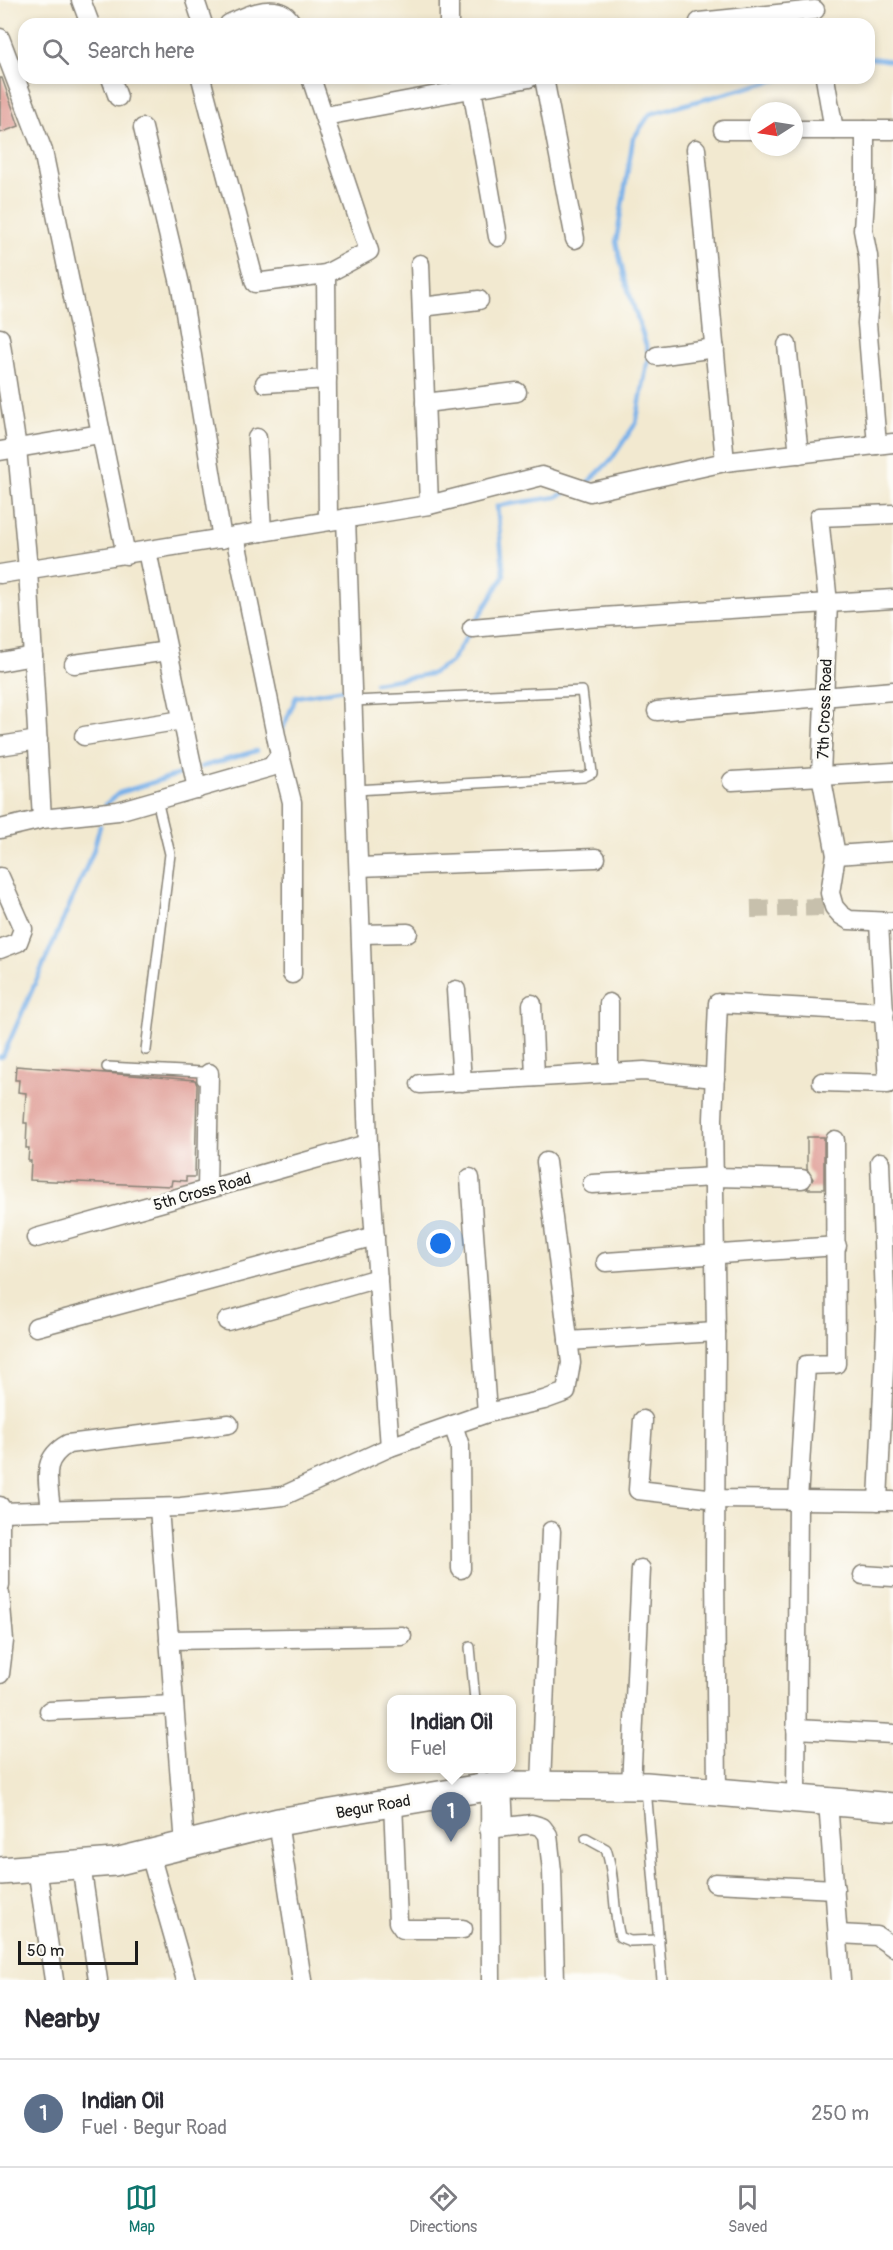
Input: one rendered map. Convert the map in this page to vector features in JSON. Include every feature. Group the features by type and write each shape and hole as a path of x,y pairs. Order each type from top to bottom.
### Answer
{"main road":[{"name":"Begur Road","path":"0,1871 115,1862 278,1822 393,1803 489,1782 639,1786 893,1807"}],"street":[{"path":"81,0 88,18"},
{"path":"195,0 201,18"},
{"path":"449,0 449,18"},
{"path":"242,18 267,6 283,10 289,18"},
{"path":"741,18 815,11"},
{"path":"0,38 43,151 126,555"},
{"path":"113,84 118,97"},
{"path":"203,84 255,283 326,274 369,251 313,84"},
{"path":"325,116 450,85 472,89 498,84"},
{"path":"545,84 575,239"},
{"path":"826,84 834,130"},
{"path":"472,89 498,237"},
{"path":"142,128 181,288 228,538 292,802 292,974"},
{"path":"723,130 749,130"},
{"path":"803,130 893,130"},
{"path":"0,574 429,505 542,476 590,492 725,462 885,444 867,323 870,289 868,256 863,230 865,130"},
{"path":"696,149 725,462"},
{"path":"420,264 429,505"},
{"path":"326,274 327,379 352,701 369,1144 390,1447"},
{"path":"422,306 479,300"},
{"path":"1,344 9,450 28,569 42,819"},
{"path":"787,345 799,454"},
{"path":"657,356 714,348"},
{"path":"266,383 327,379"},
{"path":"425,403 517,392"},
{"path":"9,450 100,434"},
{"path":"256,438 262,532"},
{"name":"7th Cross Road","path":"886,922 849,920 829,907 836,855 821,775 828,603 819,517 893,514"},
{"path":"147,551 197,789"},
{"path":"472,628 586,618 893,599"},
{"path":"74,664 168,651"},
{"path":"0,662 33,656"},
{"path":"657,711 893,692"},
{"path":"84,736 182,720"},
{"path":"0,746 38,740"},
{"path":"0,829 42,819 118,811 271,767 280,754"},
{"path":"732,781 893,772"},
{"path":"836,855 893,851"},
{"path":"359,867 597,858"},
{"path":"0,877 23,929 18,942 0,949"},
{"path":"822,1082 888,1084 885,1012 886,922"},
{"path":"361,934 408,933"},
{"path":"456,990 462,1082"},
{"path":"609,1003 609,1073"},
{"path":"717,1792 716,1332 712,1119 718,1003 885,1012"},
{"path":"532,1004 535,1077"},
{"path":"420,1084 644,1071 714,1078"},
{"path":"207,1189 208,1127 205,1099 209,1073"},
{"path":"796,1798 798,1500 806,1365 836,1364 835,1140"},
{"name":"5th Cross Road","path":"36,1238 369,1144"},
{"path":"0,1585 0,1510 159,1508 283,1496 390,1447 488,1413 544,1400 566,1392 571,1363 546,1162"},
{"path":"643,1420 638,1490 716,1499 885,1501 886,1326 880,1162"},
{"path":"592,1184 714,1177 802,1179"},
{"path":"470,1178 488,1413"},
{"path":"36,1327 375,1236"},
{"path":"606,1262 837,1246"},
{"path":"227,1321 378,1278"},
{"path":"568,1341 716,1332"},
{"path":"51,1511 49,1461 57,1450 68,1444 229,1424"},
{"path":"453,1425 460,1446 461,1569"},
{"path":"159,1508 185,1845"},
{"path":"541,1785 551,1531"},
{"path":"639,1786 642,1569"},
{"path":"863,1575 893,1577"},
{"path":"0,1594 4,1641 0,1674"},
{"path":"169,1640 402,1636"},
{"path":"48,1712 174,1705"},
{"path":"796,1729 893,1734"},
{"path":"489,1782 497,1828 491,1980"},
{"path":"828,1801 842,1980"},
{"path":"393,1803 398,1922 403,1929 463,1929"},
{"path":"278,1822 302,1980"},
{"path":"497,1828 532,1824 542,1827 548,1835 552,1871 555,1980"},
{"path":"150,1854 186,1980"},
{"path":"81,1865 98,1980"},
{"path":"38,1868 54,1980"},
{"path":"715,1883 835,1889"},
{"path":"839,1934 877,1936 893,1947"}],"lane":[{"path":"352,701 582,691 592,773 584,777 356,790"},
{"path":"146,1050 170,854 157,800"},
{"path":"107,1067 202,1072 205,1099"},
{"path":"470,1647 475,1695"},
{"path":"639,1786 662,1980"},
{"path":"586,1838 606,1850 609,1858 620,1937 630,1941 659,1940"}],"building":[{"path":"0,78 2,78 19,126 0,133"},
{"path":"16,1066 195,1080 197,1085 195,1177 186,1177 186,1181 172,1180 171,1186 30,1180 31,1161 28,1161 29,1148 26,1148 27,1123 24,1123 26,1093 18,1092 19,1080 15,1080"},
{"path":"807,1137 824,1137 824,1189 807,1189 813,1179 807,1169"}],"waterway":[{"path":"875,59 893,61"},
{"path":"585,485 611,460 636,423 649,354 625,280 616,242 633,139 650,114 761,84"},
{"path":"475,623 504,576 497,506 556,497 569,491"},
{"path":"375,683 431,674 451,662 469,633"},
{"path":"281,733 296,697 344,689"},
{"path":"201,767 256,751"},
{"path":"106,804 119,793 183,773"},
{"path":"0,1057 3,1056 93,852 100,826"}],"tunnel":[{"path":"751,909 824,907"}],"place":[{"name":"Indian Oil","path":"451,1842"}]}
